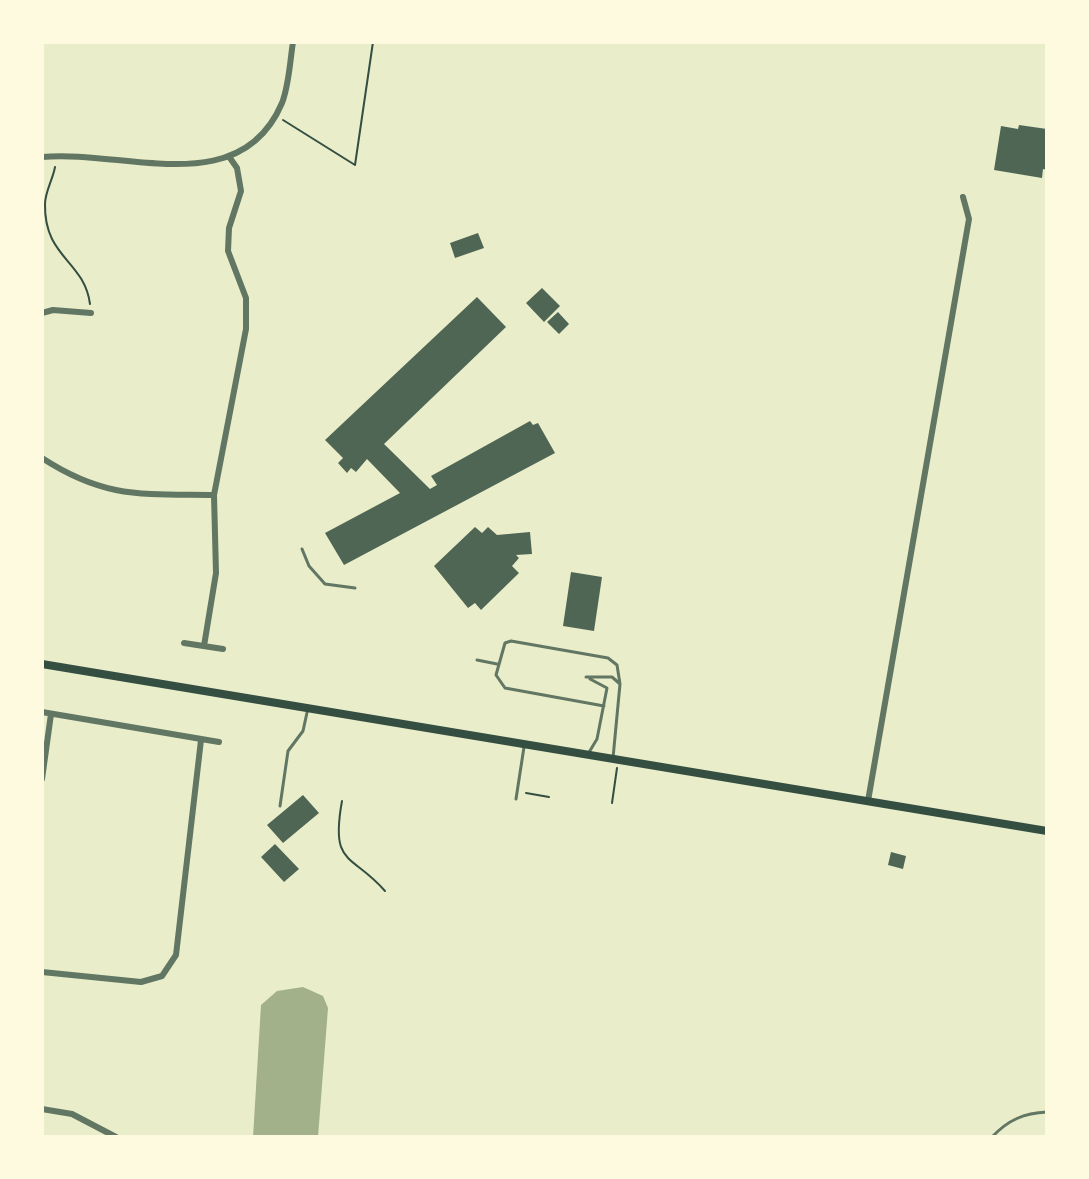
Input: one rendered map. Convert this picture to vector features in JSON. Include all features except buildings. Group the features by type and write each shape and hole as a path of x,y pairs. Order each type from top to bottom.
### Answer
{"main road":[{"path":"42,664 1047,831"}],"street":[{"path":"42,157 88,155 183,165 230,158 252,144 283,101 293,42"},
{"path":"204,646 216,573 214,495 246,329 246,298 228,251 229,228 241,191 237,168 230,158"},
{"path":"868,801 969,219 963,197"},
{"path":"42,313 53,310 91,313"},
{"path":"42,458 73,478 107,491 214,495"},
{"path":"184,643 223,649"},
{"path":"42,712 219,742"},
{"path":"42,779 51,714"},
{"path":"42,972 141,982 162,976 176,955 201,740"},
{"path":"42,1109 72,1114 116,1137"}],"lane":[{"path":"302,549 309,566 325,584 355,588"},
{"path":"604,706 505,688 496,675 505,643 511,641 608,658 617,665 620,684 616,758"},
{"path":"477,660 497,664"},
{"path":"588,754 597,739 607,688 586,677 612,677 620,684"},
{"path":"280,806 288,751 303,731 308,707"},
{"path":"516,799 525,743"},
{"path":"992,1137 1007,1122 1029,1113 1047,1112"}],"path":[{"path":"275,115 355,165 373,42"},
{"path":"55,164 45,203 52,243 88,287 91,313"},
{"path":"52,243 59,240"},
{"path":"612,803 616,758"},
{"path":"517,792 549,797"},
{"path":"342,801 338,834 342,850 351,864 385,891"}],"shaded area":[{"path":"303,987 323,996 328,1008 318,1137 253,1137 261,1005 277,991"}]}
